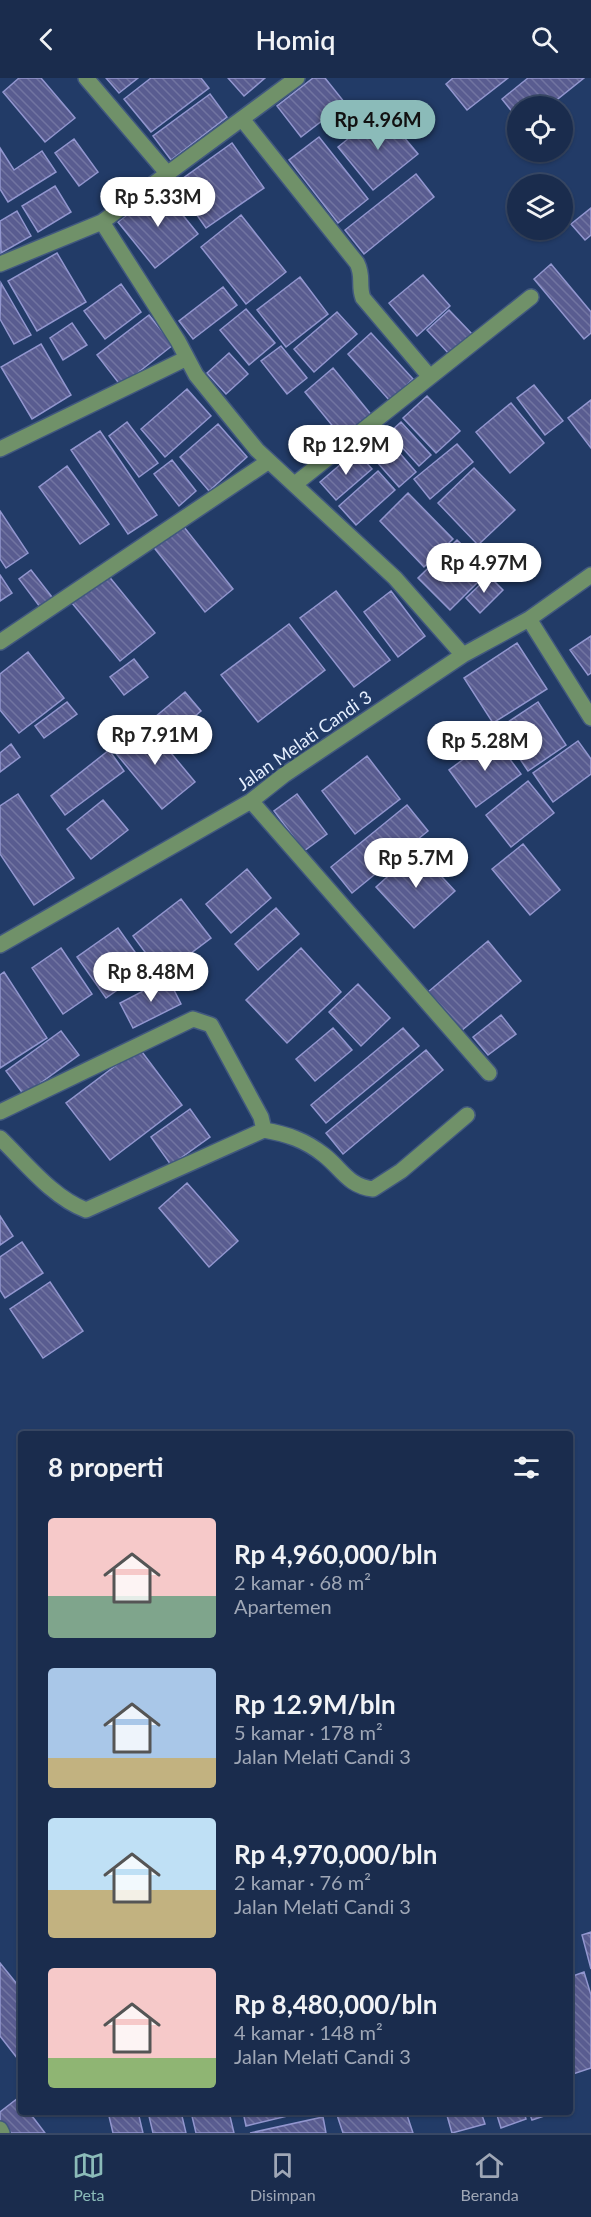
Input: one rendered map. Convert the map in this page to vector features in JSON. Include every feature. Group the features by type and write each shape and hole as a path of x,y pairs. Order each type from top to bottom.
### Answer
{"street":[{"path":"86,78 167,173"},
{"path":"0,264 102,222 297,78"},
{"path":"242,119 357,263 362,273 363,298 430,377"},
{"path":"102,222 196,375 257,450 395,578 463,655"},
{"path":"295,484 531,297"},
{"path":"0,449 187,358"},
{"path":"0,642 269,461"},
{"name":"Jalan Melati Candi 3","path":"0,945 251,801 284,775 463,655 529,619 591,575"},
{"path":"529,619 591,718"},
{"path":"251,801 489,1073"},
{"path":"0,1112 193,1019 211,1025 261,1117 264,1130"},
{"path":"0,1138 51,1189 72,1204 86,1210 264,1130 292,1135 325,1155 359,1187 373,1189 401,1171 467,1115"}],"building":[{"path":"19,78 41,78 75,118 45,142 3,92"},
{"path":"106,78 138,78 119,93"},
{"path":"151,78 201,78 209,88 151,132 124,99"},
{"path":"228,78 265,78 244,96"},
{"path":"313,78 325,78 345,103 301,137 277,106"},
{"path":"453,78 508,78 467,110 446,84"},
{"path":"528,78 584,78 562,96 507,96 507,105 502,99"},
{"path":"210,94 227,117 171,160 153,136"},
{"path":"382,111 418,154 373,190 338,147"},
{"path":"319,137 368,199 338,223 289,160"},
{"path":"74,139 98,172 79,186 55,153"},
{"path":"232,143 264,188 206,228 175,184"},
{"path":"0,148 14,170 42,151 56,172 8,202 0,189"},
{"path":"416,174 434,197 364,254 345,230"},
{"path":"55,186 71,212 38,232 22,206"},
{"path":"161,188 198,234 155,268 118,222"},
{"path":"591,208 591,235 585,240 573,226 573,222"},
{"path":"17,211 31,236 1,253 0,221"},
{"path":"241,215 286,272 246,304 201,247"},
{"path":"57,253 86,302 37,331 8,281"},
{"path":"551,264 591,312 591,333 584,339 534,279"},
{"path":"423,275 450,306 417,336 389,303"},
{"path":"300,277 328,314 286,347 257,310"},
{"path":"1,283 31,335 14,344 0,319"},
{"path":"121,284 141,312 105,339 84,311"},
{"path":"223,287 237,305 193,339 179,321"},
{"path":"246,309 275,343 249,365 220,330"},
{"path":"449,310 472,334 450,355 427,330"},
{"path":"337,312 357,334 314,372 294,349"},
{"path":"149,315 173,345 121,386 97,355"},
{"path":"72,323 87,345 63,360 50,338"},
{"path":"371,333 413,379 390,401 348,354"},
{"path":"41,344 71,395 32,419 1,367"},
{"path":"281,346 307,378 287,394 261,361"},
{"path":"229,353 248,374 226,394 207,373"},
{"path":"333,368 373,417 344,440 305,392"},
{"path":"534,385 563,421 545,435 517,398"},
{"path":"187,389 211,416 165,457 141,429"},
{"path":"427,396 460,431 436,453 403,418"},
{"path":"591,400 591,448 568,418"},
{"path":"511,403 544,443 510,473 476,432"},
{"path":"127,422 158,463 139,477 109,436"},
{"path":"401,422 431,455 419,466 389,433"},
{"path":"218,424 247,457 209,491 180,457"},
{"path":"379,429 416,472 399,487 361,444"},
{"path":"100,431 157,515 128,534 71,450"},
{"path":"457,444 473,462 430,499 414,479"},
{"path":"356,451 372,469 336,500 320,482"},
{"path":"172,460 196,491 179,506 154,474"},
{"path":"67,466 109,524 80,544 39,487"},
{"path":"474,468 515,510 478,545 438,503"},
{"path":"378,471 395,490 356,525 339,506"},
{"path":"408,493 453,539 424,567 380,521"},
{"path":"0,511 28,553 6,568 0,559"},
{"path":"180,522 233,589 205,612 152,545"},
{"path":"457,540 489,571 450,610 418,578"},
{"path":"31,570 55,601 43,611 19,579"},
{"path":"107,574 155,633 120,661 72,603"},
{"path":"0,575 12,593 0,601"},
{"path":"489,576 503,590 480,613 466,598"},
{"path":"336,591 390,660 354,687 300,618"},
{"path":"391,591 425,636 398,657 364,612"},
{"path":"289,624 325,670 258,722 221,675"},
{"path":"591,636 591,673 588,675 570,650"},
{"path":"517,643 547,689 493,723 464,678"},
{"path":"28,652 64,698 19,733 0,710 0,674"},
{"path":"134,659 148,677 124,695 110,677"},
{"path":"185,692 201,711 172,736 155,717"},
{"path":"67,702 77,714 44,738 35,726"},
{"path":"538,702 566,745 528,771 499,728"},
{"path":"147,724 195,782 162,809 114,751"},
{"path":"493,737 521,774 476,807 449,770"},
{"path":"578,741 591,759 591,774 553,802 533,773"},
{"path":"11,744 20,757 0,772 0,753"},
{"path":"109,750 124,771 65,815 51,796"},
{"path":"367,756 400,799 355,834 322,791"},
{"path":"528,781 554,813 511,847 486,815"},
{"path":"18,794 74,878 34,905 0,854 0,806"},
{"path":"297,794 327,834 304,851 274,811"},
{"path":"103,800 128,830 91,859 67,829"},
{"path":"407,805 428,831 352,893 331,867"},
{"path":"523,844 560,890 530,915 492,869"},
{"path":"417,850 455,891 414,928 376,887"},
{"path":"247,869 271,898 231,933 206,904"},
{"path":"181,899 211,938 162,975 133,936"},
{"path":"276,908 299,934 258,970 235,944"},
{"path":"118,928 147,969 106,998 77,957"},
{"path":"488,941 521,981 461,1031 428,992"},
{"path":"61,948 92,994 63,1014 32,968"},
{"path":"301,948 341,992 287,1043 246,1000"},
{"path":"4,972 47,1038 0,1068 0,975"},
{"path":"168,978 181,1004 133,1028 120,1003"},
{"path":"358,984 390,1018 361,1046 329,1012"},
{"path":"501,1015 516,1034 488,1055 473,1037"},
{"path":"333,1028 352,1050 315,1081 296,1059"},
{"path":"403,1028 419,1046 326,1123 311,1105"},
{"path":"61,1031 79,1055 24,1095 6,1071"},
{"path":"139,1048 182,1105 110,1160 66,1103"},
{"path":"426,1050 443,1070 343,1154 326,1133"},
{"path":"190,1109 210,1137 171,1165 151,1137"},
{"path":"187,1183 238,1241 209,1267 159,1208"},
{"path":"0,1216 13,1236 0,1245"},
{"path":"22,1242 43,1273 5,1298 0,1290 0,1257"},
{"path":"50,1282 83,1331 43,1358 10,1309"},
{"path":"591,1932 591,1969 582,1935"},
{"path":"0,1963 18,1985 18,2059 0,2036"},
{"path":"584,1972 591,1995 591,2068 573,2074 573,1976"},
{"path":"18,2098 18,2115 31,2115 45,2133 5,2133 0,2126 0,2112"},
{"path":"109,2115 139,2115 143,2133 113,2133"},
{"path":"149,2115 182,2115 186,2133 153,2133"},
{"path":"192,2115 230,2115 234,2133 196,2133"},
{"path":"244,2115 292,2115 246,2126"},
{"path":"337,2115 407,2115 413,2133 343,2133"},
{"path":"447,2115 482,2115 485,2124 452,2133"},
{"path":"497,2115 525,2115 526,2119 501,2128"},
{"path":"530,2115 547,2115 532,2120"},
{"path":"323,2117 326,2133 250,2133"}]}
